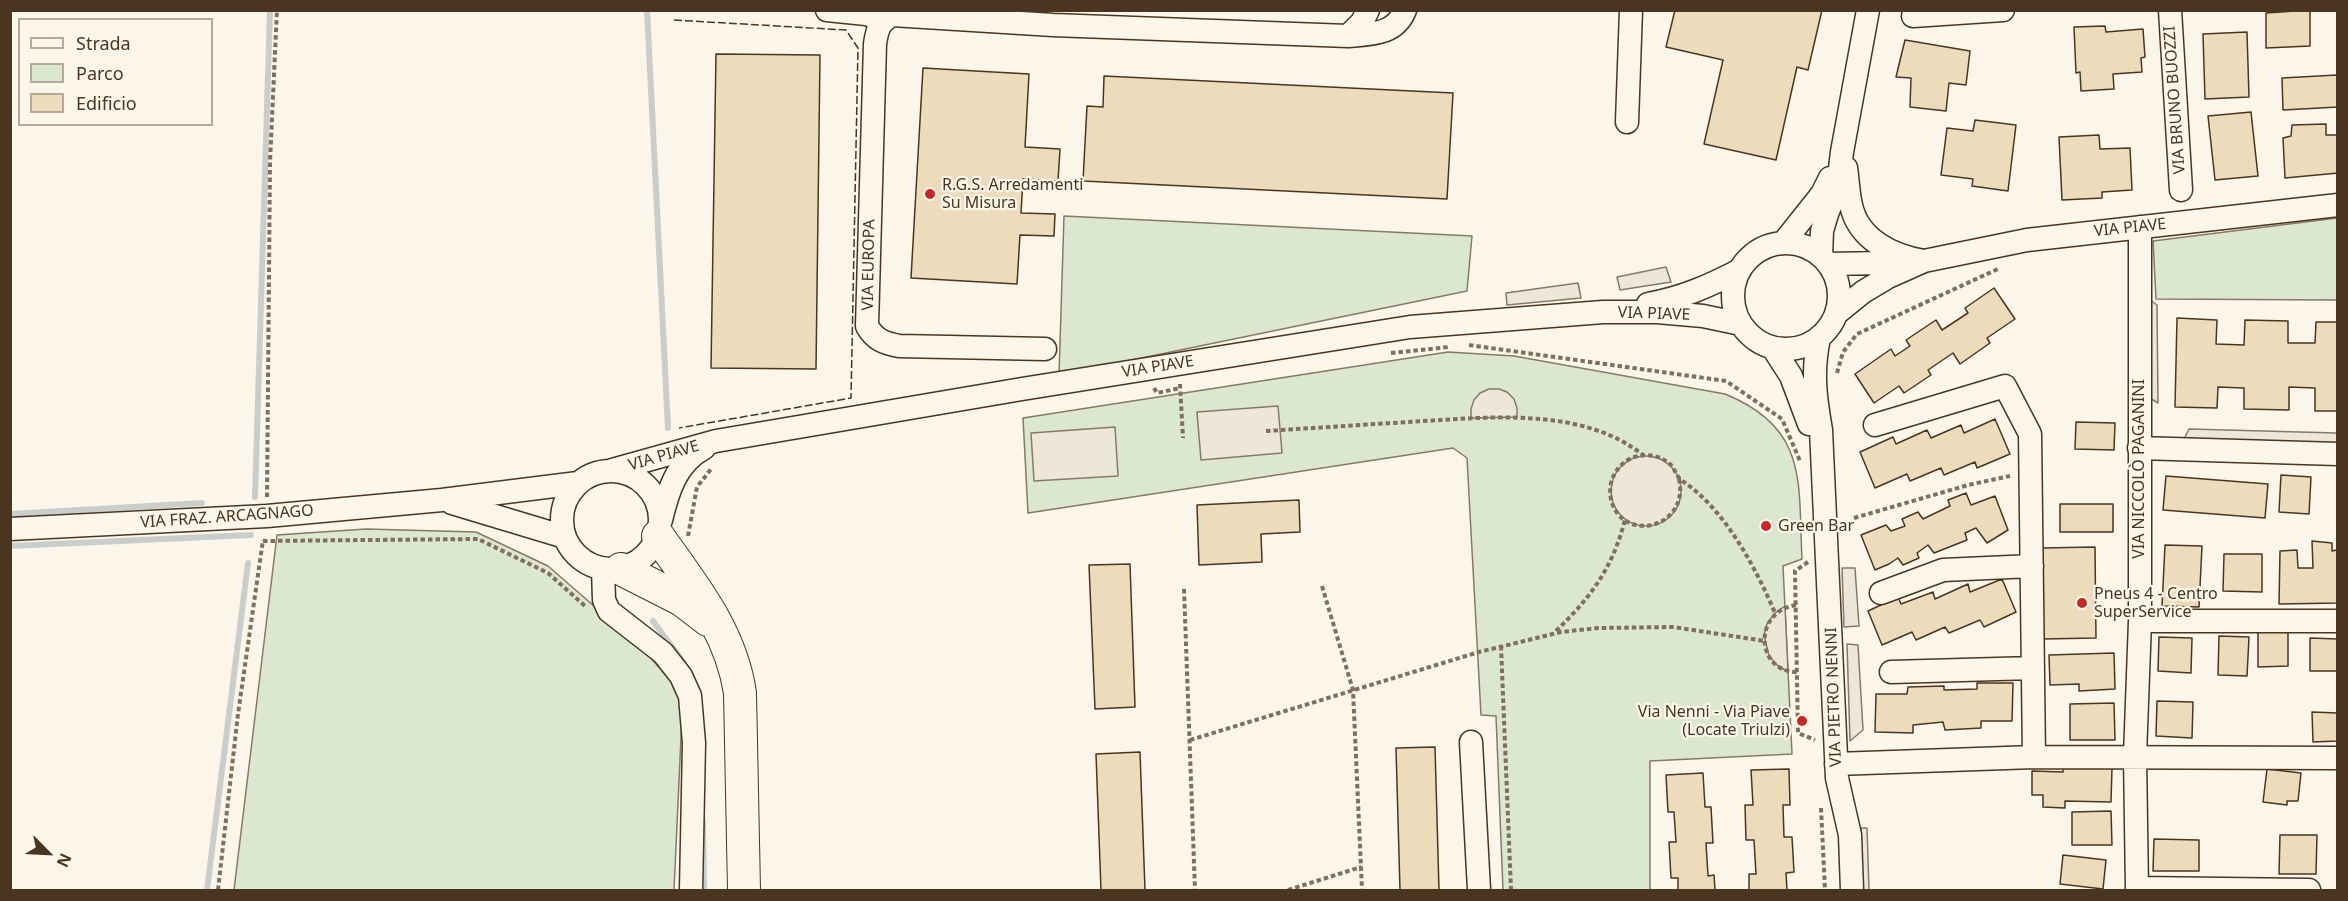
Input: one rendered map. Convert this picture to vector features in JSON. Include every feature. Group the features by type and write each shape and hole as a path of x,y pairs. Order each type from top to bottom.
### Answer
{"highway":[{"path":"663,537 721,629 736,669 740,693 744,891"},
{"path":"612,569 682,600 721,629"}],"street":[{"path":"827,10 866,14 883,20 892,15 1053,25 1348,36 1382,32 1393,28 1405,10"},
{"path":"1348,36 1362,22 1368,10"},
{"path":"1627,122 1631,10"},
{"path":"1824,260 1822,231 1838,186 1868,10"},
{"path":"1913,16 2003,10"},
{"name":"VIA BRUNO BUOZZI","path":"2170,10 2181,190"},
{"name":"VIA EUROPA","path":"883,20 877,30 875,44 867,326 873,336 885,344 899,346 1045,349"},
{"path":"1783,243 1822,194 1842,152"},
{"path":"1842,152 1849,181 1851,206 1860,230 1877,243 1916,259"},
{"name":"VIA PIAVE","path":"1820,338 1837,313 1916,259 2027,240 2337,205"},
{"name":"VIA NICCOLÒ PAGANINI","path":"2137,889 2135,756 2140,621 2140,227"},
{"path":"1783,243 1804,246 1824,260 1833,272 1839,290 1837,313"},
{"name":"VIA PIAVE","path":"1603,312 1676,299 1705,288 1740,270 1756,252 1783,243"},
{"path":"1824,260 1884,263 1916,259"},
{"path":"1740,270 1733,289 1733,299 1736,315 1741,324"},
{"name":"VIA PIAVE","path":"442,500 578,483 588,476 612,470 717,452 1061,383 1410,327 1603,312 1657,312 1703,316 1741,324 1754,339 1773,348"},
{"path":"1773,348 1793,349 1820,338"},
{"name":"VIA PIETRO NENNI","path":"1820,338 1815,358 1814,391 1821,430 1837,778 1850,835 1852,891"},
{"name":"VIA PIETRO NENNI","path":"1773,348 1791,376 1803,406 1815,443 1825,501"},
{"path":"1875,425 2005,386 2030,434 2034,757"},
{"path":"2139,448 2337,453"},
{"name":"VIA PIAVE","path":"612,569 643,557 663,537 673,480 682,466 694,453 717,452"},
{"name":"VIA PIAVE","path":"612,470 627,473 641,480 651,491 659,505 663,537"},
{"path":"578,483 569,494 563,508 562,522 565,537 580,558 591,565 612,569 604,600 609,611 663,653 681,676 690,696 694,743 691,891"},
{"name":"VIA FRAZ. ARCAGNAGO","path":"10,529 267,516 442,500"},
{"path":"442,500 565,537"},
{"path":"1881,593 1943,570 2032,566"},
{"path":"2140,621 2337,621"},
{"path":"1891,672 2033,668"},
{"path":"1471,742 1479,891"},
{"path":"1836,764 2034,757 2337,758"},
{"path":"2137,889 2309,891"}],"path":[{"path":"218,891 238,714 267,516 270,162 277,10"},
{"path":"1837,375 1843,352 1857,334 2008,265"},
{"path":"1388,353 1469,345 1726,381 1782,419 1801,462"},
{"path":"1180,380 1183,438"},
{"path":"1152,382 1156,393 1180,388"},
{"path":"1266,431 1472,418 1548,419 1600,433 1629,444 1643,455"},
{"path":"663,537 689,534 691,508 697,487 717,452"},
{"path":"1651,455 1666,461 1676,471 1679,479 1680,497 1676,508 1659,524 1636,525 1625,520 1611,501 1612,478 1627,460 1651,455"},
{"path":"1854,518 1968,485 2010,476"},
{"path":"1679,479 1692,486 1716,512 1735,538 1751,561 1775,613"},
{"path":"1554,633 1581,606 1601,581 1613,558 1625,520"},
{"path":"263,541 478,539 548,573 581,602 597,620 609,611"},
{"path":"1814,559 1795,571 1798,733 1818,741"},
{"path":"1322,586 1353,690 1362,891"},
{"path":"1184,589 1195,891"},
{"path":"1796,605 1785,606 1775,613 1767,624 1765,641 1769,656 1777,665 1788,672 1797,672"},
{"path":"1190,740 1501,646 1554,633 1598,628 1672,627 1765,641"},
{"path":"1501,646 1511,891"},
{"path":"1821,800 1825,891"},
{"path":"1288,891 1361,867"}],"green space":[{"path":"1064,216 1472,236 1467,291 1059,375"},
{"path":"2337,218 2337,300 2156,299 2153,241"},
{"path":"1448,352 1514,356 1725,394 1752,408 1772,423 1785,441 1794,461 1800,506 1802,559 1783,566 1792,754 1650,761 1650,890 1503,890 1496,716 1481,715 1467,458 1453,448 1028,513 1023,418"},
{"path":"366,529 476,532 548,566 640,646 683,694 674,890 234,890 277,535"}],"shaded area":[{"path":"1666,267 1671,282 1620,290 1617,277"},
{"path":"1578,283 1581,298 1507,305 1506,293"},
{"path":"2146,297 2157,305 2158,403 2145,395"},
{"path":"1489,389 1507,392 1514,399 1517,417 1471,418 1474,400 1480,393"},
{"path":"1278,406 1282,453 1201,460 1197,412"},
{"path":"1115,427 1118,476 1034,481 1031,433"},
{"path":"2189,429 2337,433 2337,444 2182,443"},
{"path":"1653,456 1666,462 1675,471 1679,477 1681,491 1679,505 1671,516 1660,524 1639,526 1621,516 1613,505 1611,484 1621,466 1632,458"},
{"path":"1842,568 1855,568 1859,626 1844,627"},
{"path":"1785,606 1788,672 1769,656 1764,635 1767,624 1775,613"},
{"path":"1847,644 1858,645 1863,730 1850,741"},
{"path":"1861,828 1867,828 1869,890 1863,890"}],"building":[{"path":"1675,10 1822,10 1808,70 1797,67 1776,160 1704,144 1723,60 1666,47"},
{"path":"2310,10 2310,46 2266,48 2266,13"},
{"path":"2105,26 2106,32 2143,29 2145,57 2141,58 2142,72 2113,74 2114,89 2081,91 2080,72 2076,73 2074,27"},
{"path":"2247,32 2249,97 2205,99 2203,34"},
{"path":"1905,40 1970,51 1966,85 1949,83 1946,111 1910,107 1911,78 1896,77"},
{"path":"716,54 820,55 816,369 711,368"},
{"path":"923,68 1029,74 1025,147 1060,149 1058,181 1023,179 1021,213 1055,214 1054,236 1020,235 1017,284 911,278"},
{"path":"2337,75 2338,107 2283,110 2282,78"},
{"path":"1104,76 1453,93 1447,199 1083,181 1087,106 1103,107"},
{"path":"2251,112 2258,176 2215,180 2208,116"},
{"path":"1975,120 2016,125 2008,191 1972,186 1973,179 1941,175 1947,128 1973,131"},
{"path":"2326,124 2326,135 2338,135 2338,173 2285,178 2283,138 2291,136 2292,125"},
{"path":"2099,135 2100,149 2130,148 2132,190 2102,192 2102,198 2062,200 2059,137"},
{"path":"1994,288 2015,319 1987,338 1990,343 1960,364 1953,353 1928,370 1931,375 1904,393 1899,386 1874,403 1855,374 1891,349 1895,356 1910,346 1906,340 1936,320 1942,330 1968,313 1965,308"},
{"path":"2177,318 2217,320 2216,344 2244,345 2245,320 2288,321 2288,343 2315,343 2316,322 2338,322 2338,411 2315,411 2315,388 2289,387 2289,410 2244,409 2244,388 2218,387 2217,408 2175,407"},
{"path":"1995,419 2010,454 1977,468 1975,462 1944,475 1941,468 1910,481 1907,474 1875,488 1860,452 1893,437 1896,444 1927,430 1931,438 1961,425 1964,433"},
{"path":"2076,422 2115,423 2114,450 2075,449"},
{"path":"2281,475 2311,477 2309,514 2279,512"},
{"path":"2166,476 2268,484 2265,518 2163,510"},
{"path":"1966,493 1971,505 1995,496 2008,530 1987,543 1976,528 1965,533 1967,540 1934,553 1928,545 1917,553 1919,558 1903,565 1898,558 1875,570 1861,535 1886,525 1891,531 1905,526 1902,519 1918,512 1923,519 1950,506 1948,500"},
{"path":"1299,500 1300,532 1261,534 1262,562 1199,565 1197,505"},
{"path":"2060,504 2113,504 2113,532 2060,532"},
{"path":"2312,541 2332,543 2332,551 2337,550 2338,603 2279,604 2280,551 2297,550 2298,568 2313,568"},
{"path":"2165,545 2202,546 2199,607 2162,606"},
{"path":"2095,547 2096,638 2042,639 2041,548"},
{"path":"2224,554 2262,554 2262,592 2223,591"},
{"path":"1130,564 1135,707 1095,709 1089,565"},
{"path":"2002,579 2016,612 1984,627 1980,620 1949,633 1945,627 1916,640 1912,632 1882,645 1868,611 1898,597 1901,604 1933,592 1935,599 1968,584 1970,592"},
{"path":"2258,631 2288,631 2288,666 2258,667"},
{"path":"2219,636 2249,637 2247,676 2218,675"},
{"path":"2159,637 2192,638 2191,673 2158,671"},
{"path":"2310,638 2338,639 2338,671 2310,671"},
{"path":"2114,653 2115,689 2079,691 2079,684 2050,685 2049,655"},
{"path":"1977,683 2013,683 2012,721 1981,721 1981,728 1945,730 1943,722 1913,725 1913,733 1875,732 1876,694 1907,694 1908,687 1944,686 1944,690 1977,689"},
{"path":"2157,701 2193,702 2192,738 2156,736"},
{"path":"2114,703 2115,740 2070,740 2070,704"},
{"path":"2312,712 2338,713 2338,741 2313,742"},
{"path":"1435,747 1439,890 1400,890 1396,748"},
{"path":"1140,752 1145,890 1101,890 1096,754"},
{"path":"2063,766 2112,768 2111,802 2065,801 2065,808 2043,807 2043,795 2032,795 2032,771 2063,772"},
{"path":"1789,769 1790,805 1783,805 1784,837 1792,837 1794,872 1786,873 1787,890 1749,890 1749,874 1756,874 1754,840 1746,840 1745,805 1753,805 1751,770"},
{"path":"2267,769 2301,773 2298,801 2287,801 2287,805 2263,802"},
{"path":"1703,773 1705,807 1711,807 1713,843 1706,843 1708,876 1714,875 1715,890 1678,890 1678,878 1671,878 1669,842 1676,842 1674,812 1668,812 1666,775"},
{"path":"2111,811 2112,845 2072,845 2072,812"},
{"path":"2280,835 2317,835 2316,874 2279,874"},
{"path":"2154,839 2199,840 2199,871 2153,871"},
{"path":"2063,855 2106,860 2103,889 2060,884"}],"waterway":[{"path":"255,497 270,10"},
{"path":"647,10 668,428"},
{"path":"10,514 202,503"},
{"path":"10,546 251,535"},
{"path":"207,890 248,563"},
{"path":"653,621 684,663"},
{"path":"703,822 704,890"}],"fence":[{"path":"674,20 846,30 858,48 851,398 679,428"}],"place":[{"name":"R.G.S. Arredamenti Su Misura","path":"930,194"},
{"name":"Green Bar","path":"1766,526"},
{"name":"Pneus 4 - Centro SuperService","path":"2082,603"},
{"name":"Via Nenni - Via Piave (Locate Triulzi)","path":"1802,721"}]}
